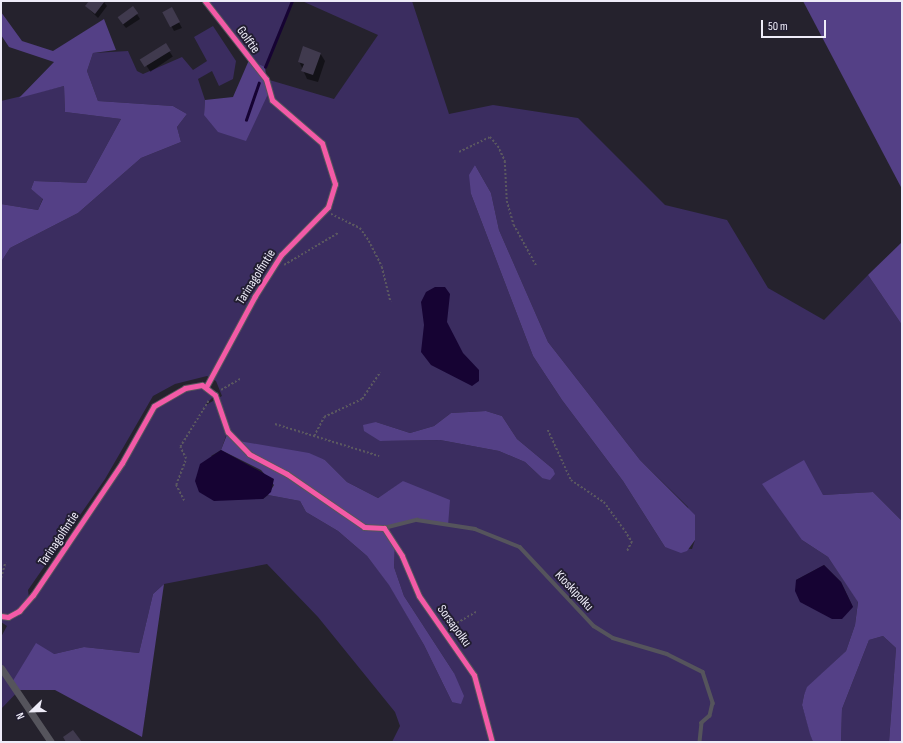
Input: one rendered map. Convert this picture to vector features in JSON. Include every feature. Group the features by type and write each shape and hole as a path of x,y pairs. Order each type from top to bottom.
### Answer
{"street":[{"name":"Golftie","path":"205,1 266,79 268,94"},
{"name":"Tarinagolfintie","path":"1,616 8,617 19,611 33,595 122,463 154,406 184,388 206,387 274,267 326,210 335,184 322,143 268,94"},
{"path":"206,387 215,395 228,432 249,454 286,474 364,527 384,528"},
{"name":"Sorsapolku","path":"384,528 402,556 419,596 447,632 474,675 492,742"},
{"path":"1,668 51,742"}],"lane":[{"name":"Kioskipolku","path":"384,528 417,520 475,529 520,546 594,626 614,638 667,654 703,672 713,703 710,716 702,723 700,742"}],"path":[{"path":"459,152 490,137 498,146 505,161 506,201 512,219 536,265"},
{"path":"326,210 363,232 382,267 391,302"},
{"path":"274,267 288,265 338,233"},
{"path":"314,436 324,418 362,399 380,372"},
{"path":"184,501 176,485 186,459 180,447 203,407 215,395 240,379"},
{"path":"275,424 379,456"},
{"path":"548,430 571,480 604,502 623,528 632,542 627,552"},
{"path":"1,578 5,563"},
{"path":"447,632 454,623 476,612"}],"shaded area":[{"path":"205,1 292,1 265,67 252,64"},
{"path":"302,1 412,1 449,114 493,105 578,118 665,205 727,220 768,288 824,320 868,275 902,325 902,521 873,492 823,495 802,540 828,557 858,601 855,625 846,651 808,687 804,695 802,705 813,742 392,742 400,726 395,712 318,617 267,564 164,584 153,594 139,653 84,647 54,654 1,709 1,637 7,626 1,622 1,262 10,248 78,213 141,158 181,142 177,127 187,114 173,106 98,101 87,71 93,53 128,51 137,71 143,74 182,57 193,70 207,61 194,37 213,26 236,61 233,79 219,86 212,71 198,79 205,100 204,115 266,79 334,99 378,35","holes":["475,165 491,193 499,230 548,342 640,460 688,507 695,540 692,549 665,547 623,481 562,400 533,356 471,194","207,376 216,381 222,396 204,406 215,395 202,385 165,397 154,406 129,451 130,457 29,598 28,590 105,479 153,396 175,384","486,411 502,416 517,439 553,469 542,478 525,462 499,451 440,440 380,441 376,422 410,433 434,426 451,413","227,433 233,440 325,460 347,482 378,498 404,481 384,528 395,543 394,567 404,596 454,673 452,702 424,645 389,584 367,556 338,531 306,512 300,501 268,495 263,499 211,456 221,450","824,565 841,582 853,607 796,580"]},
{"path":"803,1 902,1 902,189"},
{"path":"1,12 22,41 53,51 104,19 116,50 93,53 87,71 98,101 173,106 187,114 177,127 181,142 141,158 78,213 10,248 1,262 1,204 38,210 43,199 31,189 34,181 86,183 121,119 65,112 64,86 19,98 54,62 9,47 1,35"},
{"path":"249,60 265,67 268,94 246,141 218,132 204,115 205,100 233,97"},
{"path":"64,86 65,112 121,119 86,183 34,181 31,189 43,198 38,210 1,204 1,101"},
{"path":"475,165 491,193 499,230 548,342 640,460 695,515 695,540 687,551 681,553 665,547 623,481 562,400 533,356 471,194 469,175"},
{"path":"902,242 902,325 868,275"},
{"path":"435,287 445,287 450,294 447,322 463,353 479,370 479,381 472,386 431,365 421,352 424,325 421,302 426,292"},
{"path":"486,411 502,416 517,439 553,469 555,474 550,480 542,478 525,462 499,451 440,440 380,441 364,431 363,425 376,422 410,433 434,426 451,413"},
{"path":"228,432 233,440 309,453 325,460 347,482 378,498 403,481 450,500 448,526 417,520 384,528 395,543 394,567 404,596 454,673 464,696 461,704 452,702 424,645 389,585 367,556 338,531 306,512 300,501 268,495 274,485 261,470 221,450"},
{"path":"221,450 274,479 271,492 263,499 214,501 199,492 195,481 200,464"},
{"path":"804,460 823,495 873,492 902,521 902,742 889,742 896,648 883,636 869,640 842,709 841,742 813,742 810,734 802,705 804,695 807,687 846,651 855,625 858,602 828,557 802,540 762,484"},
{"path":"824,565 841,582 853,607 842,619 832,619 800,602 795,591 796,580"},
{"path":"164,584 142,737 55,690 16,690 11,684 36,643 54,654 84,647 139,653 153,594"},
{"path":"883,636 896,648 889,742 841,742 842,709 869,640"}],"building":[{"path":"89,1 105,1 95,14 85,6"},
{"path":"133,6 138,13 123,24 118,17"},
{"path":"172,7 180,22 170,27 162,12"},
{"path":"166,43 171,51 144,67 140,59"},
{"path":"303,46 321,53 313,75 301,71 304,64 298,62"},
{"path":"73,730 82,742 66,742 63,737"}],"waterway":[{"path":"265,67 292,1"},
{"path":"246,120 259,83"}],"cycle path":[{"path":"205,1 266,79 272,100 322,143 335,184 328,207 281,255 255,296 206,387"},
{"path":"1,616 8,617 19,611 33,595 122,463 154,406 185,388 202,385 215,395 228,432 249,454 287,474 364,527 384,528 402,556 419,596 474,675 492,742"}]}
